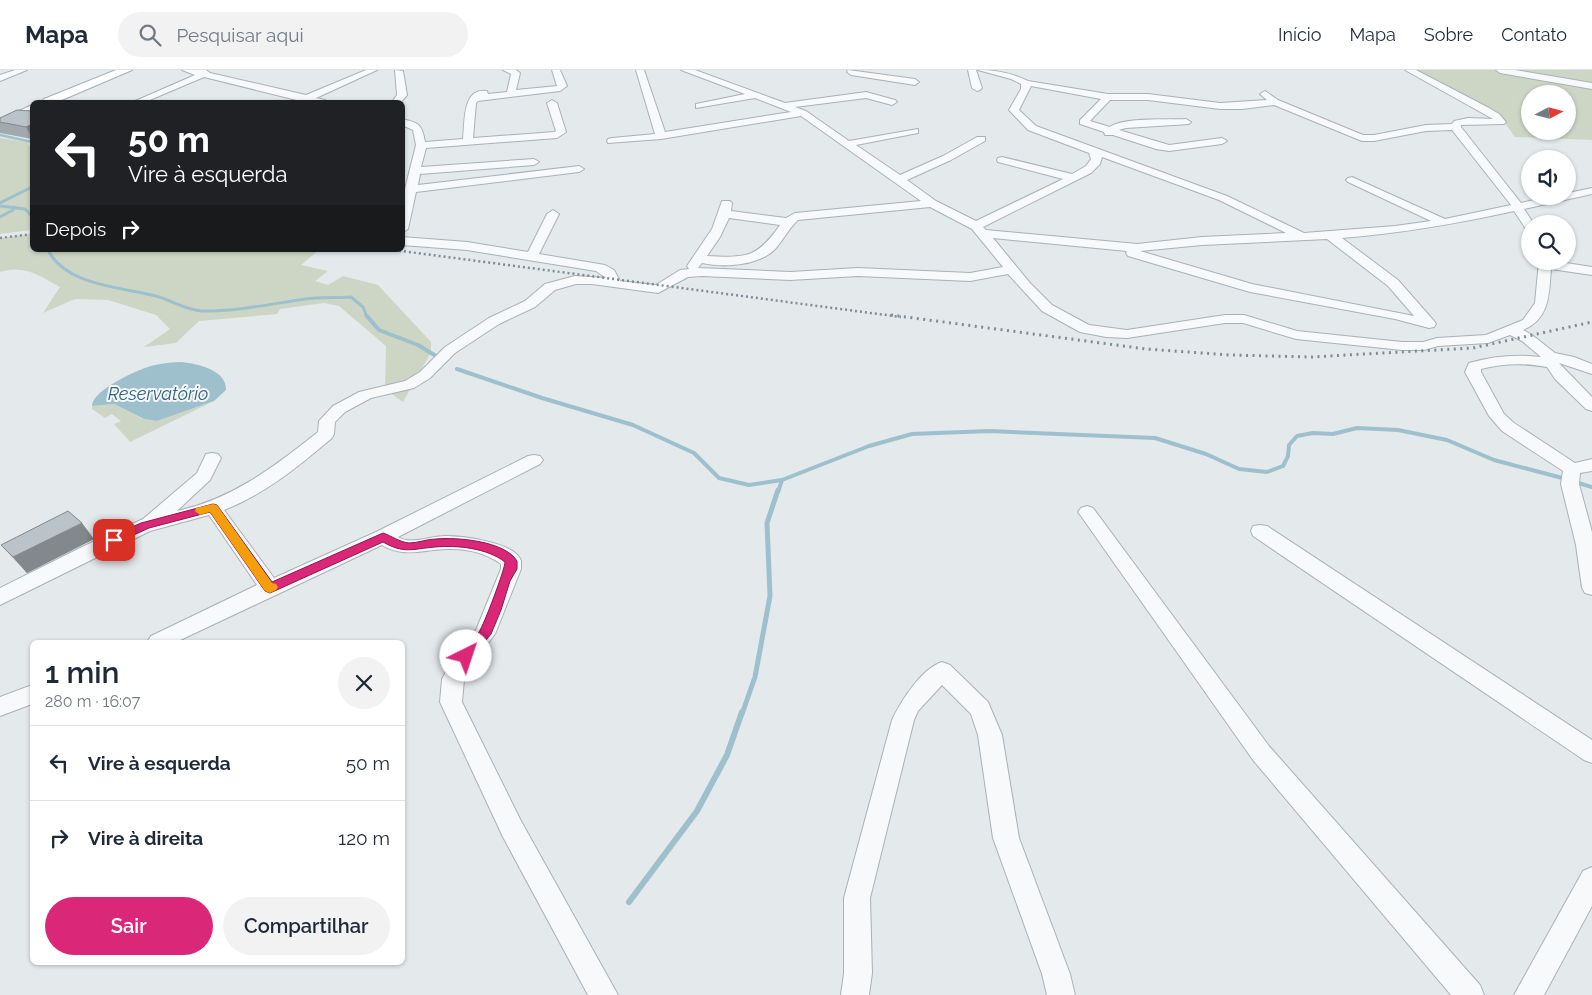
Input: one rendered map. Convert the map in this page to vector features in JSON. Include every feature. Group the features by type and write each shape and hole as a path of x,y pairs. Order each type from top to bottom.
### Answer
{"main road":[{"path":"53,100 126,70"},
{"path":"0,125 30,110"}],"street":[{"path":"0,78 23,70"},
{"path":"186,70 311,100"},
{"path":"143,100 219,70"},
{"path":"305,99 373,70"},
{"path":"507,70 516,73 510,91"},
{"path":"468,142 471,103 476,98 510,91 560,88 562,86 556,70"},
{"path":"640,70 661,136"},
{"path":"685,70 758,95 803,113 932,203 980,230 1025,286 1047,308 1085,329 1127,334 1225,319 1244,319 1296,335 1402,346 1424,346 1436,342 1488,339 1528,324 1542,303 1544,270"},
{"path":"972,70 977,88"},
{"path":"982,70 1005,74 1026,83 1108,97 1148,97 1232,107 1275,102"},
{"path":"1005,74 1014,70"},
{"path":"1409,70 1472,102 1496,116 1500,122 1468,121 1457,123 1456,127"},
{"path":"1500,70 1592,86"},
{"path":"398,100 402,95 399,72"},
{"path":"700,74 717,72"},
{"path":"832,100 848,77 913,81 872,86 867,88 866,95"},
{"path":"1026,83 1026,89 1014,110 1026,124 1240,205 1302,237"},
{"path":"1265,94 1275,102 1362,138 1374,138 1426,128 1456,127"},
{"path":"699,106 758,95"},
{"path":"785,105 866,95 892,102"},
{"path":"284,100 294,97"},
{"path":"1108,97 1083,121 1151,145 1169,148 1222,141"},
{"path":"416,174 498,153 557,135 561,132 552,103"},
{"path":"612,141 661,136 803,113"},
{"path":"1092,149 1110,131 1118,126 1126,124 1186,122"},
{"path":"405,123 418,129 421,146 416,174 407,185 405,202"},
{"path":"1456,127 1458,132 1516,201 1517,207 1522,215"},
{"path":"405,134 418,129"},
{"path":"848,144 914,131"},
{"path":"899,180 948,158 980,139"},
{"path":"421,146 468,142 498,153 534,162"},
{"path":"980,230 1095,166 1097,154 1092,149"},
{"path":"1002,160 1073,178"},
{"path":"407,185 579,169"},
{"path":"1352,180 1444,223"},
{"path":"1576,195 1592,191"},
{"path":"1576,200 1584,204"},
{"path":"0,597 145,525 213,508 262,482 326,434 327,421 339,409 378,391 409,385 425,375 450,350 494,321 530,304 550,286 575,280 592,280 658,289 700,266 749,258 765,251 772,245 788,222 796,217 932,203"},
{"path":"980,230 1137,248 1210,240 1302,237 1395,230 1444,223 1527,205"},
{"path":"700,266 725,209 788,222"},
{"path":"532,256 553,214"},
{"path":"1330,235 1392,283 1430,324 1437,334 1436,342"},
{"path":"405,241 467,246 600,268 609,273 616,284"},
{"path":"1109,246 1250,288 1396,315 1430,324"},
{"path":"700,266 790,276 858,272 970,277 1012,269"},
{"path":"1576,268 1592,271"},
{"path":"1511,330 1527,338 1592,406"},
{"path":"1592,369 1569,360 1518,359 1489,361 1474,366 1473,372 1497,416 1508,427 1572,476 1586,545 1592,588"},
{"path":"145,525 181,498 204,476 212,458"},
{"path":"162,640 270,588 383,537 534,460"},
{"path":"1572,476 1592,465"},
{"path":"213,508 270,588"},
{"path":"1088,512 1261,753 1470,995"},
{"path":"1260,531 1592,754"},
{"path":"383,537 398,545 411,547 435,543 458,543 482,547 504,555 511,561 511,569 504,580 485,634 466,656 453,679 451,702 512,829 604,995"},
{"path":"855,995 858,972 858,898 903,720 910,705 942,671 980,709 990,736 1006,838 1056,974 1061,995"},
{"path":"0,707 30,695"},
{"path":"1528,995 1592,880"}],"green space":[{"path":"1410,70 1592,70 1592,140 1576,139 1576,85 1521,85 1521,137 1515,137 1500,116"},
{"path":"0,138 27,142 30,146 30,230 0,234"},
{"path":"30,234 30,252 317,252 301,265 328,271 315,281 328,285 343,276 378,285 431,342 431,352 403,402 385,389 386,346 339,306 324,303 280,309 277,314 199,321 176,343 144,347 170,329 156,315 108,300 75,299 43,313 60,287 39,275 24,270 17,269 0,272 0,238"},
{"path":"214,401 130,442 114,424 121,421 112,414 105,418 92,409 92,406 114,404 143,419 157,421"}],"water":[{"name":"Reservatório","path":"182,362 203,366 217,373 222,377 226,390 214,401 157,421 144,419 114,404 92,406 100,393 128,375 155,365"}],"building":[{"path":"17,110 30,111 30,125 26,127 0,122 0,118"},
{"path":"68,511 82,523 13,557 1,545"}],"waterway":[{"path":"0,135 30,142"},
{"path":"0,203 30,188"},
{"path":"0,206 14,208"},
{"path":"0,217 13,210 14,208"},
{"path":"14,208 25,209 30,214"},
{"path":"49,252 56,262 81,278 112,287 156,296 197,311 242,309 311,298 351,297 363,307 366,315"},
{"path":"366,315 379,330 418,345 436,356"},
{"path":"457,369 542,398 633,425 694,453 719,478 749,485 782,480"},
{"path":"782,480 869,446 912,434 989,431 1155,438 1206,454 1239,469 1267,472 1283,466 1288,456 1289,445 1297,436 1313,433 1333,434 1357,428 1398,430 1447,440 1494,460 1566,479"},
{"path":"778,492 782,480"},
{"path":"1575,482 1592,487"},
{"path":"742,714 755,677 770,596 767,523 778,490"},
{"path":"629,902 697,811 727,755 742,712"}],"railway":[{"path":"0,238 30,234"},
{"path":"405,251 901,317"},
{"path":"891,315 1146,349 1230,355 1311,357 1473,348 1592,322"}],"slow traffic":[{"path":"200,511 213,508 270,588 272,587"}],"route":[{"path":"114,540 145,525 213,508 270,588 383,537 398,545 411,547 435,543 458,543 482,547 504,555 511,561 511,569 504,580 485,634 466,656"}]}
